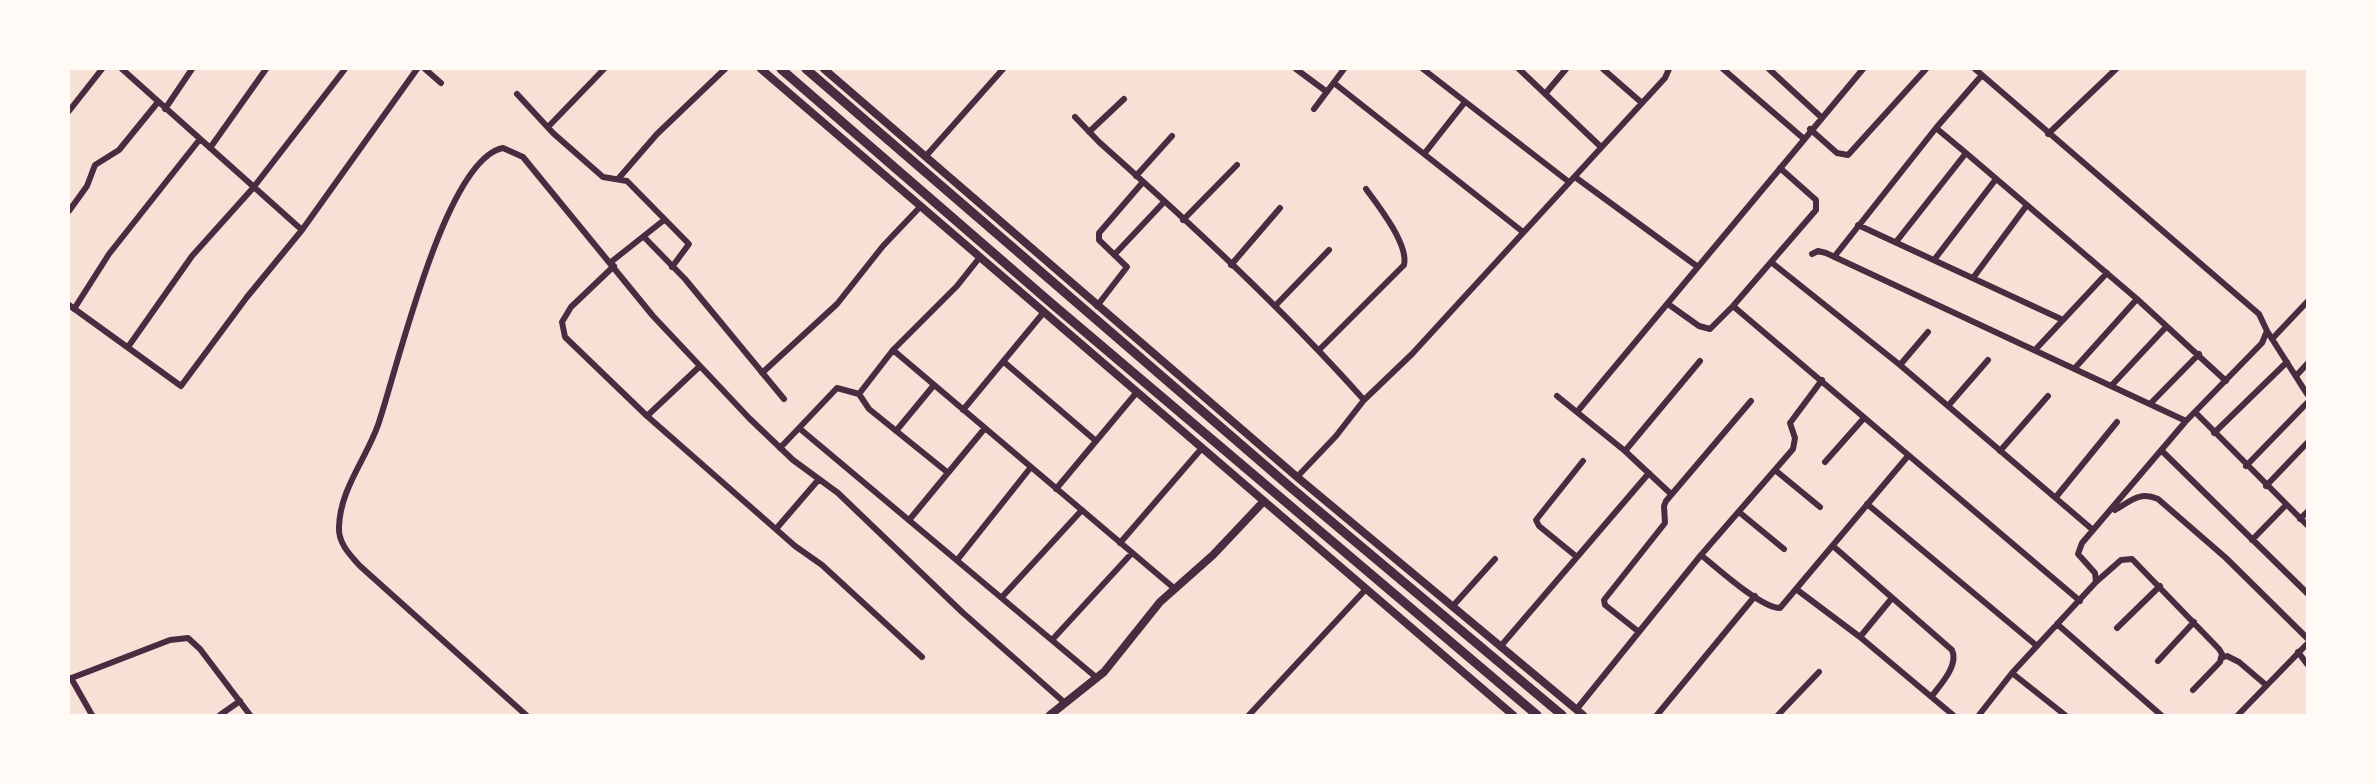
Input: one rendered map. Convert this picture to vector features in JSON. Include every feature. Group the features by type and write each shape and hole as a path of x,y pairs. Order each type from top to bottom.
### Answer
{"highway":[{"path":"782,69 1086,333 1537,715"},
{"path":"806,69 1280,478 1562,715"}],"street":[{"path":"69,111 102,69"},
{"path":"122,69 253,188 303,230"},
{"path":"165,109 192,69"},
{"path":"210,148 266,69"},
{"path":"128,347 192,256 253,188 345,69"},
{"path":"200,139 109,254 72,307 181,387 247,297 303,230 417,69"},
{"path":"425,69 441,82"},
{"path":"548,127 604,69"},
{"path":"618,179 657,134 725,69"},
{"path":"761,69 1512,715"},
{"path":"824,69 1297,477 1580,712 1639,632 1701,555 1795,446 1795,438 1790,426 1792,418 1822,380"},
{"path":"925,157 1003,69"},
{"path":"1296,69 1327,92"},
{"path":"1314,109 1344,69"},
{"path":"1423,69 1569,182"},
{"path":"1519,69 1601,147"},
{"path":"1545,94 1566,69"},
{"path":"1603,69 1642,103"},
{"path":"1297,477 1336,436 1364,400 1412,354 1575,177 1665,78 1669,69"},
{"path":"1723,69 1725,74 1803,138"},
{"path":"1769,69 1821,117"},
{"path":"1577,412 1810,129 1863,69"},
{"path":"1810,129 1837,153 1848,155 1926,69"},
{"path":"1975,69 2259,314 2267,331 2307,394"},
{"path":"2048,134 2116,69"},
{"path":"1834,257 1936,128 1982,75"},
{"path":"1334,83 1523,232"},
{"path":"517,94 548,127 603,177 627,181 689,244 672,267"},
{"path":"1089,132 1124,99"},
{"path":"69,211 87,186 95,165 119,150 158,102"},
{"path":"1424,154 1465,102"},
{"path":"1075,117 1275,306 1364,400"},
{"path":"1936,128 2137,299 2226,381"},
{"path":"1136,176 1172,135"},
{"path":"526,715 360,566 343,544 340,535 340,519 355,471 379,423 433,252 458,193 478,164 497,149 515,151 559,198 653,316 780,448 838,493 962,612 1065,703"},
{"path":"1896,242 1966,153"},
{"path":"1183,220 1237,165"},
{"path":"1668,304 1706,329 1713,326 1816,210 1818,203 1780,168"},
{"path":"1575,177 1698,267"},
{"path":"1934,260 1996,179"},
{"path":"1097,306 1127,269 1126,264 1099,240 1098,235 1143,182"},
{"path":"1319,350 1404,265 1401,247 1384,215 1366,189"},
{"path":"1116,254 1164,202"},
{"path":"1973,278 2027,205"},
{"path":"762,373 837,304 883,246 921,206"},
{"path":"1231,265 1280,208"},
{"path":"664,220 612,264 571,307 562,322 562,332 647,416 776,529 822,565 921,657"},
{"path":"1858,225 2063,320"},
{"path":"644,237 784,399"},
{"path":"1275,306 1329,250"},
{"path":"1812,254 1821,252 1834,257 2186,421"},
{"path":"859,394 893,350 957,286 980,257"},
{"path":"1771,262 1900,365 2093,530"},
{"path":"2035,350 2107,273"},
{"path":"2075,368 2137,299"},
{"path":"2272,339 2307,302"},
{"path":"1733,306 2080,601"},
{"path":"963,410 1044,312"},
{"path":"2112,385 2166,327"},
{"path":"2096,582 2095,573 2078,554 2082,543 2111,512 2186,421 2262,343 2267,331"},
{"path":"1900,365 1928,332"},
{"path":"893,350 1175,589"},
{"path":"2150,404 2199,354"},
{"path":"1948,406 1988,360"},
{"path":"1625,451 1700,361"},
{"path":"1004,362 1096,441"},
{"path":"2214,433 2287,362"},
{"path":"2296,376 2307,364"},
{"path":"647,416 699,366"},
{"path":"896,430 934,385"},
{"path":"780,448 837,388 859,394 869,409 947,472"},
{"path":"1056,489 1137,392"},
{"path":"1557,396 1625,451 1671,494"},
{"path":"2000,451 2048,396"},
{"path":"1639,632 1604,601 1665,524 1664,506 1671,494 1751,401"},
{"path":"2246,466 2307,403"},
{"path":"2195,412 2307,525"},
{"path":"1824,462 1864,418"},
{"path":"2056,497 2117,422"},
{"path":"799,428 1097,678"},
{"path":"910,519 985,428"},
{"path":"2266,486 2307,444"},
{"path":"1120,543 1202,448"},
{"path":"2162,451 2307,593"},
{"path":"1701,555 1755,596 1774,608 1780,609 1908,456"},
{"path":"1577,557 1539,526 1536,520 1583,460"},
{"path":"958,560 1031,467"},
{"path":"1775,470 1820,507"},
{"path":"1500,647 1650,473"},
{"path":"776,529 819,479"},
{"path":"2111,512 2136,497 2147,494 2158,499 2226,558 2307,638"},
{"path":"1050,715 1104,672 1160,602 1213,555 1264,501"},
{"path":"1867,504 2037,646"},
{"path":"2252,540 2286,505"},
{"path":"1002,597 1082,510"},
{"path":"1739,512 1784,549"},
{"path":"2300,519 2307,512"},
{"path":"1833,546 1952,650 1955,656 1953,663 1932,696"},
{"path":"1052,640 1132,553"},
{"path":"1979,715 2012,673 2096,582 2128,558 2139,564 2194,622 2220,650 2221,658"},
{"path":"1452,607 1495,559"},
{"path":"2117,628 2160,586"},
{"path":"1249,715 1366,589"},
{"path":"1796,589 1860,637 1953,715"},
{"path":"1657,715 1755,596"},
{"path":"1860,637 1892,598"},
{"path":"2158,661 2194,622"},
{"path":"2057,624 2157,714"},
{"path":"92,715 70,679 180,637 188,638 200,649 250,715"},
{"path":"2238,715 2307,644"},
{"path":"2298,652 2307,664"},
{"path":"2193,690 2221,658 2227,656 2239,662 2266,685"},
{"path":"1778,715 1819,672"},
{"path":"2012,673 2065,715"},
{"path":"220,715 240,701"}]}
